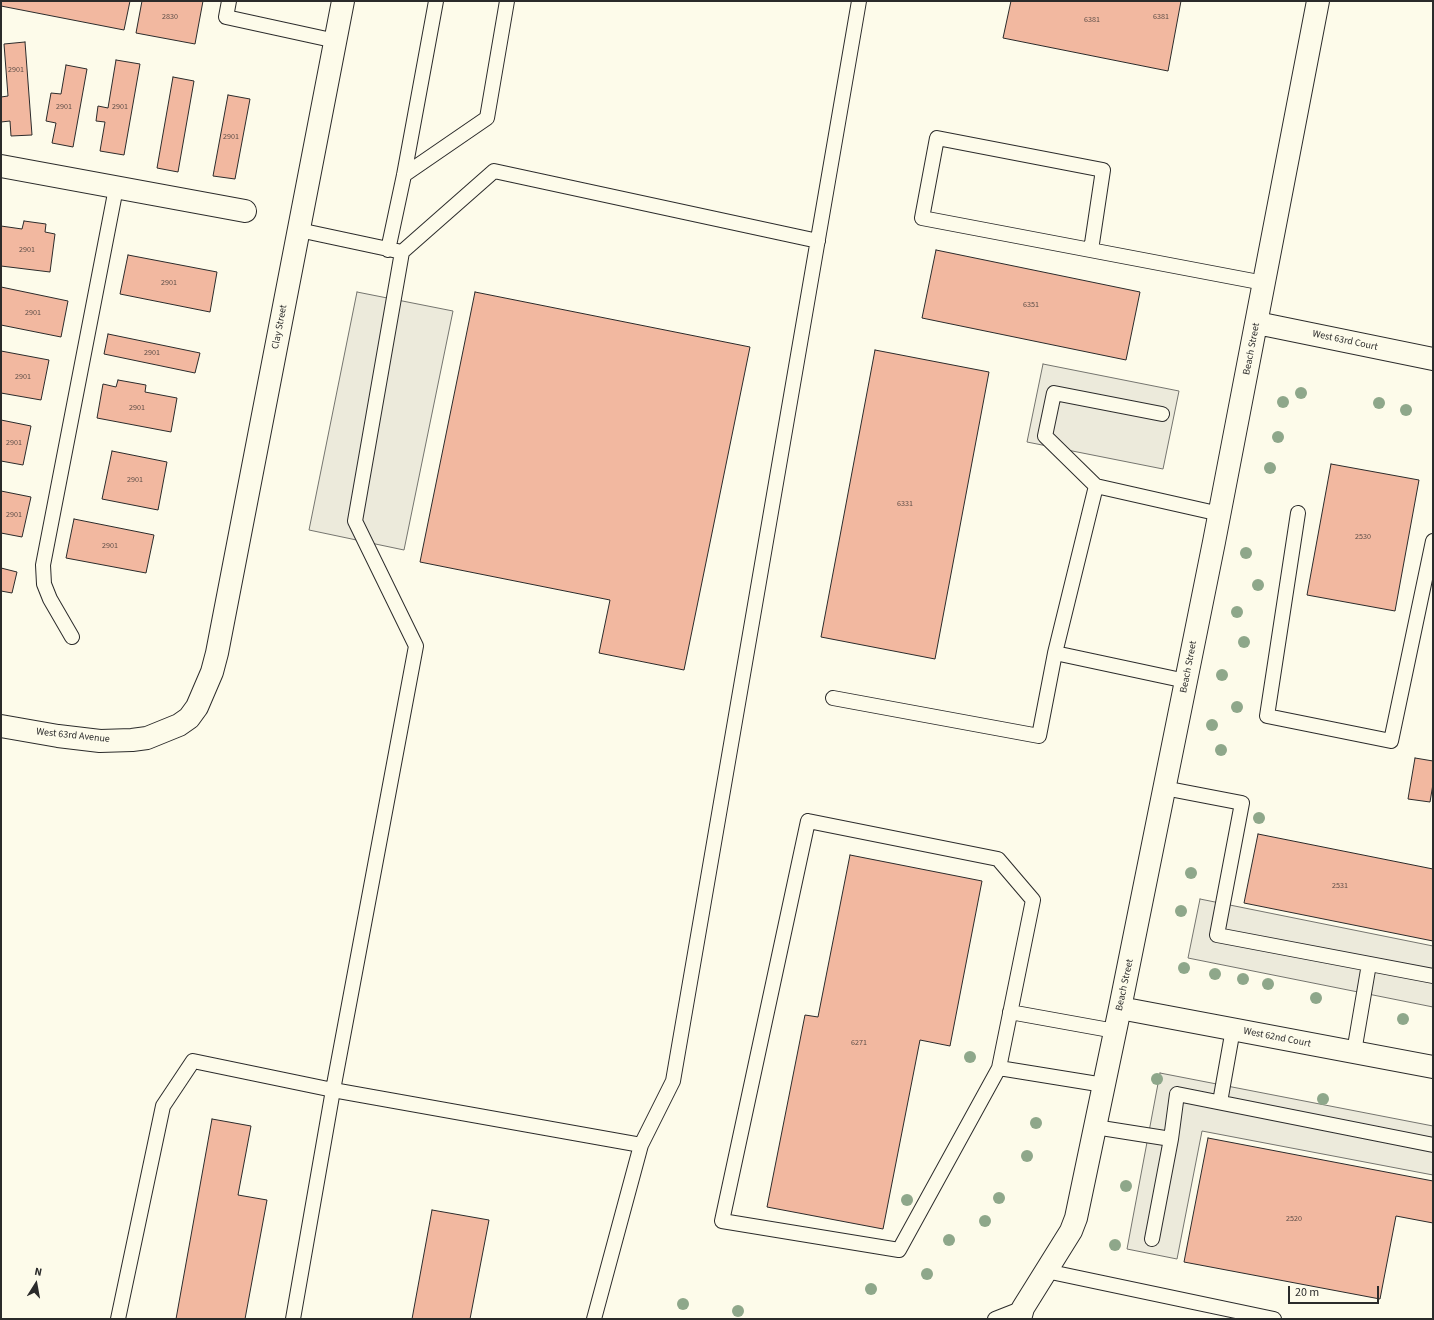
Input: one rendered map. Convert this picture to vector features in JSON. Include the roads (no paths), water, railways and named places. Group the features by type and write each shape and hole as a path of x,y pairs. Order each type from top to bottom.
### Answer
{"street":[{"name":"Clay Street","path":"217,653 343,1"},
{"name":"Beach Street","path":"1021,1314 1071,1231 1076,1218 1220,514 1318,1"},
{"path":"1,166 245,211"},
{"name":"West 63rd Court","path":"1257,323 1433,359"},
{"name":"West 63rd Avenue","path":"1,726 58,736 100,740 132,740 147,738 179,725 189,718 197,707 212,672 217,653"},
{"name":"West 62nd Court","path":"1120,1008 1433,1067"}],"lane":[{"path":"229,1 226,17 336,41"},
{"path":"388,250 404,175 436,1"},
{"path":"404,175 487,118 507,1"},
{"path":"594,1319 641,1145 673,1081 859,1"},
{"path":"1091,250 1103,170 937,138 922,218 1264,283"},
{"path":"293,1319 333,1090 416,646 355,521 402,252 494,171 818,241"},
{"path":"72,637 50,599 44,584 43,565 116,188"},
{"path":"299,230 402,252"},
{"path":"1162,414 1054,393 1045,436 1096,486 1220,514"},
{"path":"833,698 1039,736 1056,653 1096,486"},
{"path":"1298,513 1267,716 1391,741 1433,541"},
{"path":"1056,653 1186,681"},
{"path":"1164,788 1242,803 1217,934 1433,976"},
{"path":"808,821 998,859 1033,900 999,1068 899,1250 722,1221 808,821"},
{"path":"1354,1052 1369,964"},
{"path":"1010,1012 1115,1031"},
{"path":"1220,1102 1233,1029"},
{"path":"118,1319 163,1106 193,1061 333,1090 641,1145"},
{"path":"999,1068 1104,1085"},
{"path":"1152,1239 1171,1139 1177,1094 1433,1146"},
{"path":"1095,1128 1171,1139"},
{"path":"1046,1272 1274,1319"},
{"path":"995,1319 1021,1314"}]}
